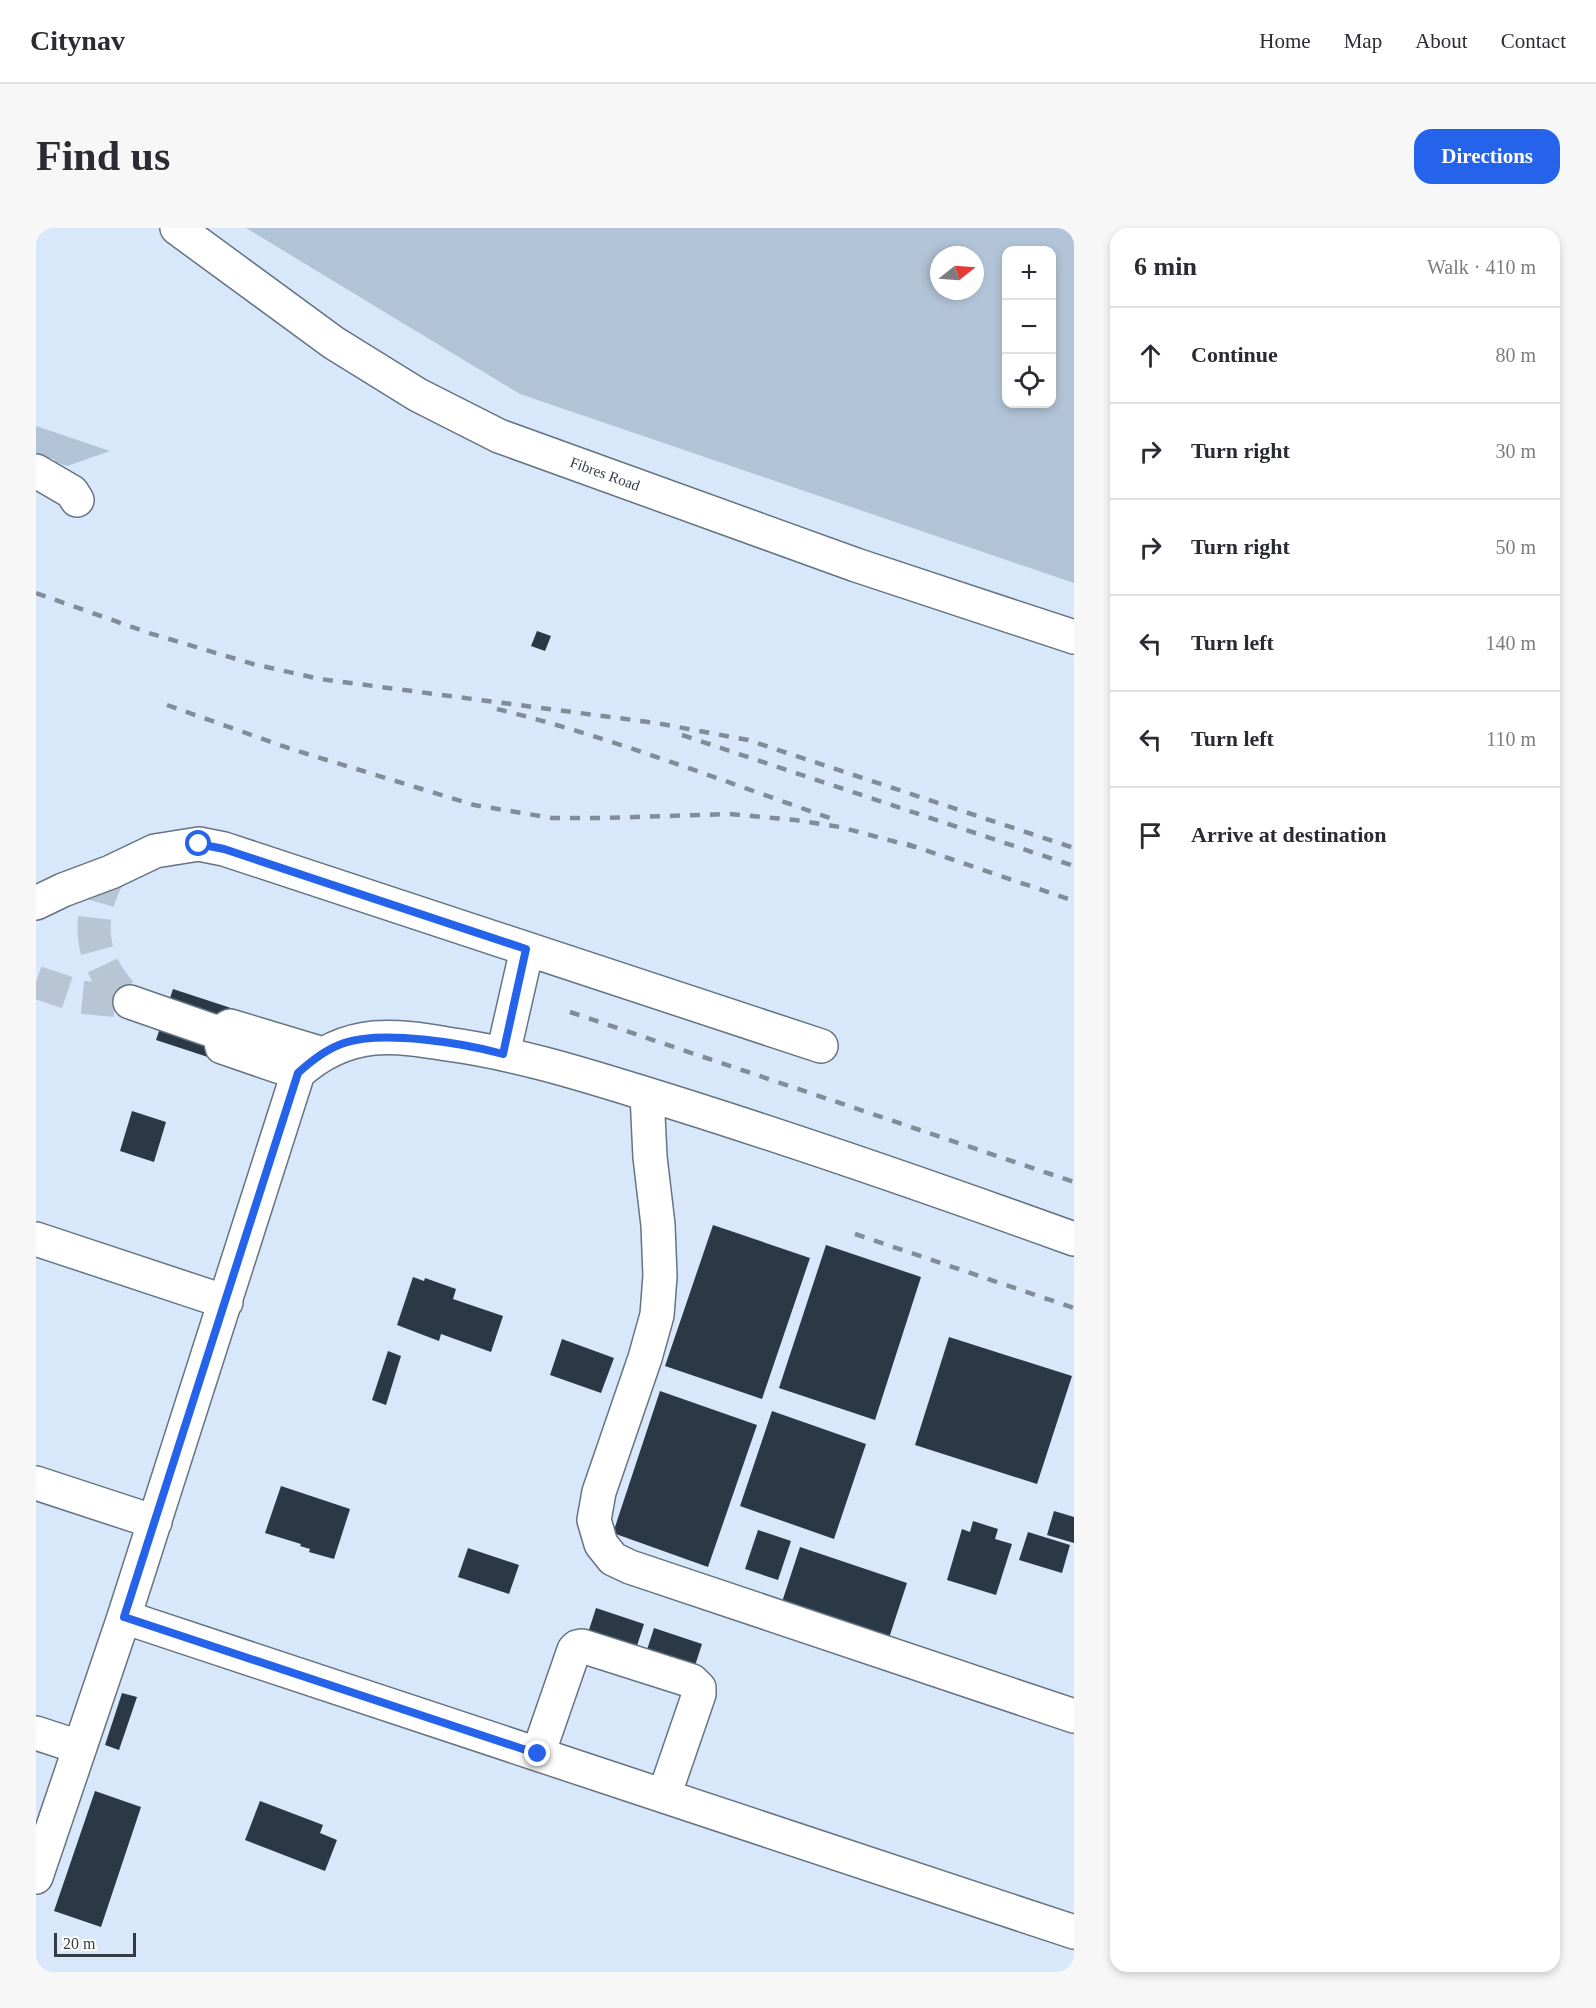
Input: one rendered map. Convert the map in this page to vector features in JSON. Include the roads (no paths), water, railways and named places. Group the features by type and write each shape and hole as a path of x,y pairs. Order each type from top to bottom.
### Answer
{"street":[{"name":"Fibres Road","path":"177,228 334,343 418,395 499,435 856,565 1074,637"},
{"path":"36,471 72,492 77,500"},
{"path":"36,903 156,851 199,844 224,849 821,1046"},
{"path":"503,1054 526,949"},
{"path":"130,1002 219,1033 230,1026 310,1064"},
{"path":"36,1876 124,1617 225,1302 310,1064 344,1043 375,1038 424,1040 488,1050 567,1069 735,1121 1074,1239"},
{"path":"647,1094 660,1276 657,1315 645,1358 598,1492 594,1520 601,1544 613,1558 630,1567 1074,1716"},
{"path":"36,1239 225,1302"},
{"path":"36,1483 155,1522"},
{"path":"124,1617 1074,1932"},
{"path":"538,1754 577,1647 582,1646 692,1681 699,1688 699,1694 664,1796"},
{"path":"36,1732 79,1747"}],"tunnel":[{"path":"111,872 97,907 94,924 95,941 106,972 130,1002"},
{"path":"36,982 80,997 130,1002"}],"railway":[{"path":"36,593 149,633 253,664 320,679 656,723 748,740 1074,848"},
{"path":"167,705 291,749 474,805 552,818 730,814 795,820 840,827 915,847"},
{"path":"497,709 626,747 839,821"},
{"path":"682,735 1074,866"},
{"path":"907,844 1074,901"},
{"path":"570,1012 1074,1182"},
{"path":"855,1234 1074,1308"}]}
